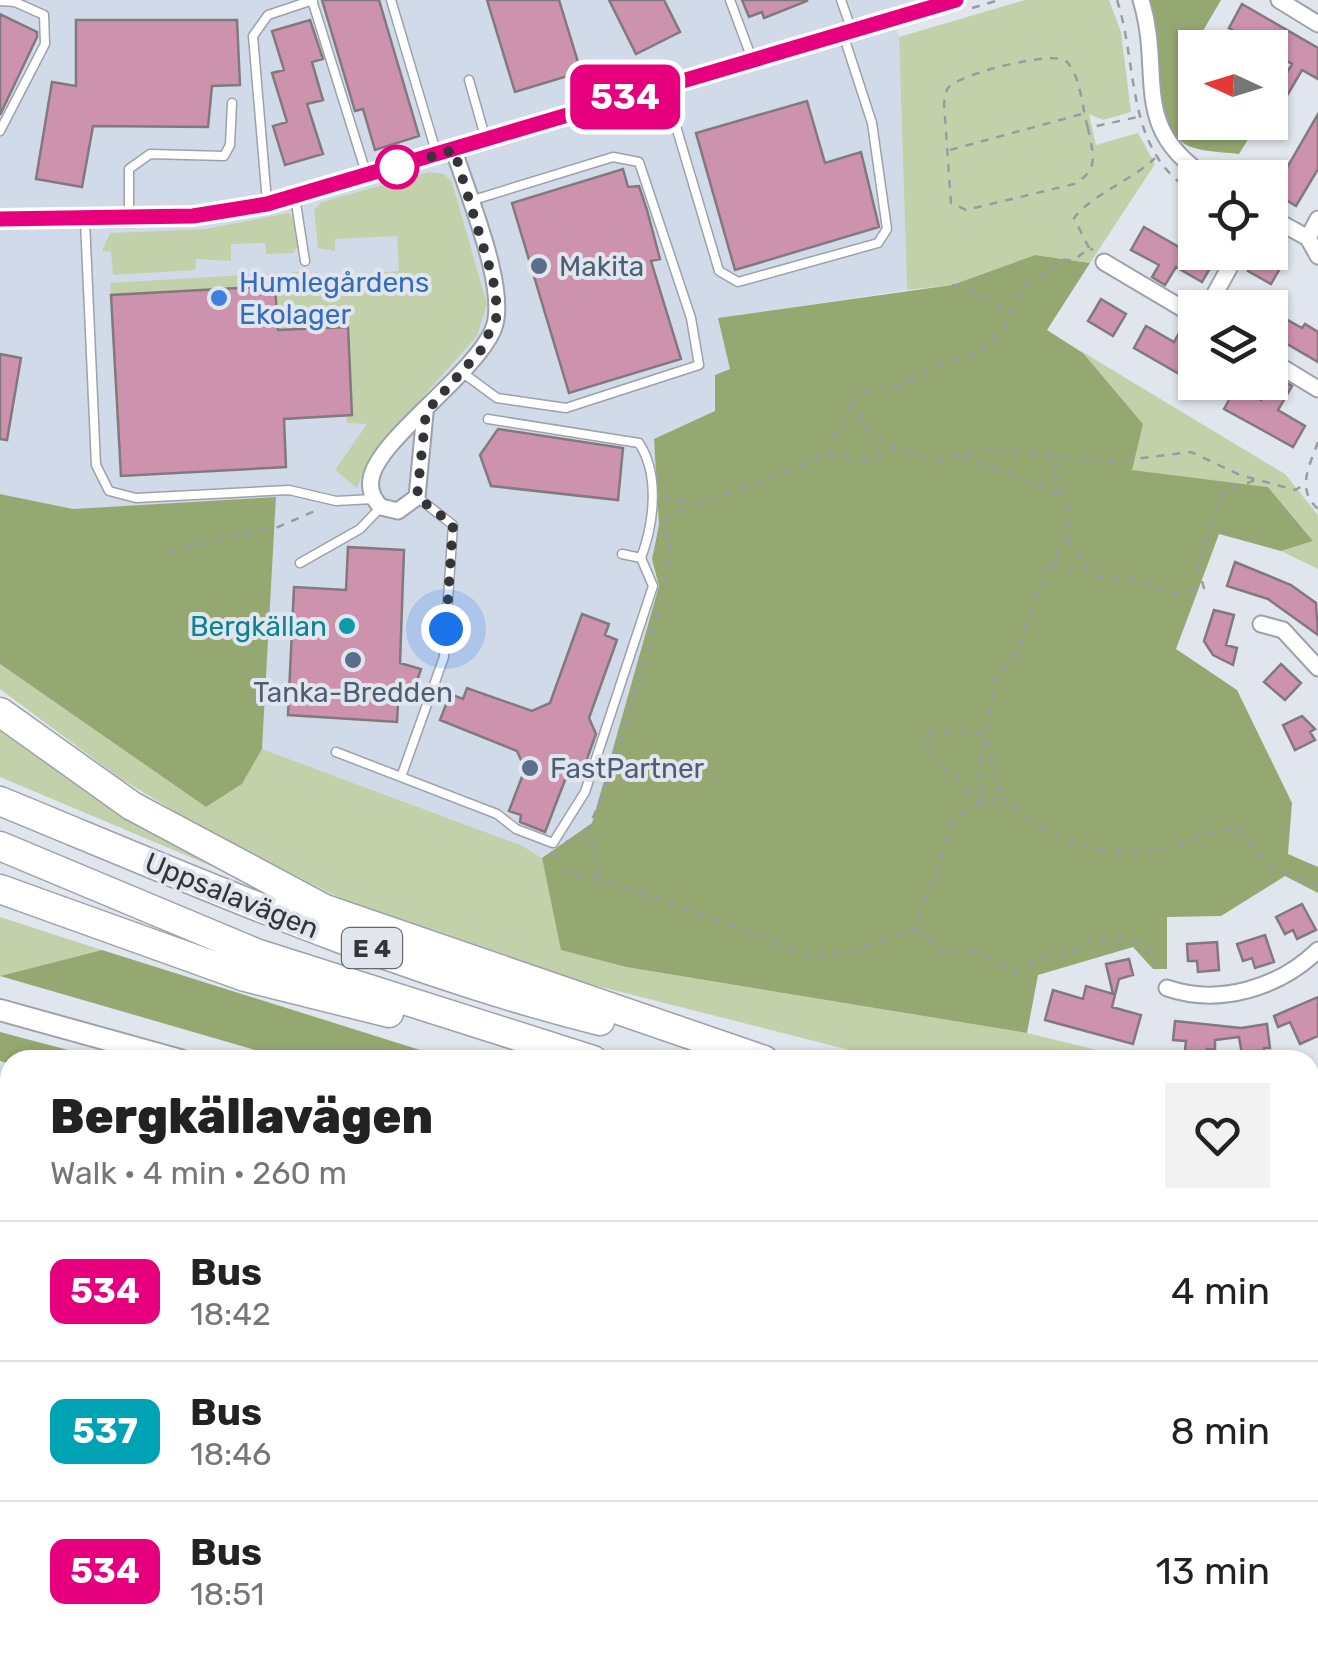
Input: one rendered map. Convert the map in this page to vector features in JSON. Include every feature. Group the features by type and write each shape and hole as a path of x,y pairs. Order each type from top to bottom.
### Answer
{"highway":[{"path":"0,712 132,806 325,909 731,1050"},
{"name":"Uppsalavägen","path":"0,801 278,916 525,1002 719,1050"},
{"name":"Uppsalavägen","path":"0,846 256,953 562,1050"},
{"path":"0,889 245,977 541,1050"}],"main road":[{"path":"0,1010 144,1050"}],"street":[{"path":"0,219 129,219 214,214 267,204 956,0"},
{"path":"1141,0 1153,114 1166,142 1181,160"},
{"path":"1278,0 1318,24"},
{"path":"426,412 417,497 398,510 377,503 373,471 405,429 426,412 481,350 498,314 493,279 454,150"},
{"path":"1308,238 1318,219"},
{"path":"1288,227 1308,238 1318,256"},
{"path":"1104,262 1178,306"},
{"path":"1288,371 1318,389"},
{"path":"1261,624 1284,630 1318,668"},
{"path":"1167,988 1196,996 1244,991 1289,972 1318,950"}],"lane":[{"path":"267,204 253,36 268,15 312,0 367,176"},
{"path":"391,0 437,155"},
{"path":"730,0 752,59"},
{"path":"664,86 718,272 726,280 738,282 878,243 887,229 872,124 841,0"},
{"path":"0,1 15,2 44,15 46,28 45,44 0,131"},
{"path":"469,80 486,140"},
{"path":"129,219 129,169 150,154 224,156 230,145 232,103"},
{"path":"461,372 497,398 566,408 698,365 692,318 639,162 613,157 470,201"},
{"path":"295,197 305,261"},
{"path":"85,221 96,465 109,490 136,498 289,490 336,501 377,503"},
{"path":"336,752 497,814 516,829 556,841 585,792 653,586 640,558 650,534 650,460 639,443 488,419"},
{"path":"402,777 444,657 453,525 417,497"},
{"path":"300,563 360,529 377,503"},
{"path":"622,554 640,558"}],"path":[{"path":"1054,56 1064,59 1074,72 1084,114 1095,162 1089,176 1074,184 966,210 952,203 944,104 948,88 960,80 1003,67 1054,56"},
{"path":"949,150 1084,114"},
{"path":"1088,128 1153,114"},
{"path":"1104,262 1089,248 1074,218 1084,205 1123,185 1156,157"},
{"path":"825,456 834,430 863,392 908,382 942,363 984,350 1002,333 1024,286 1062,259 1072,261 1089,248"},
{"path":"952,284 1012,315"},
{"path":"854,402 865,429 898,448 936,462 982,448 1063,460 1110,462 1191,452 1255,480 1295,490 1304,485"},
{"path":"1318,442 1304,485 1306,495 1318,509"},
{"path":"651,494 690,503 713,500 825,456 872,460 898,448"},
{"path":"960,455 1058,493"},
{"path":"984,803 980,767 995,676 1020,650 1026,621 1066,536 1069,512 1051,469 1063,460"},
{"path":"1066,536 1088,570 1108,581 1128,578 1168,594 1204,588 1197,565 1221,494 1255,480"},
{"path":"167,551 278,526 336,501"},
{"path":"662,594 671,542 659,525 690,503"},
{"path":"1052,560 1074,572 1088,570"},
{"path":"658,610 614,768 586,834 575,844 556,841 564,870 599,878 813,957 857,950 914,929 940,862 945,832 969,808 1002,796"},
{"path":"984,803 930,755 925,734 960,730 986,735"},
{"path":"986,735 1002,796 1029,822 1067,842 1112,854 1177,845 1211,828 1240,828 1268,867 1318,884"},
{"path":"586,834 595,850 599,878"},
{"path":"914,929 946,954 973,951 1016,972 1046,956 1078,950 1088,941 1128,936 1146,950 1167,988"}],"shaded area":[{"path":"0,0 932,0 893,14 899,37 907,290 718,318 730,369 715,375 715,412 654,439 659,525 652,559 659,586 592,823 568,844 542,858 523,846 262,749 276,498 73,509 0,494"}],"green space":[{"path":"1025,0 1109,0 1121,32 1131,112 1103,120 1089,114 1096,145 1138,133 1155,164 1090,263 1035,255 952,285 907,290 899,37"},
{"path":"1149,0 1221,0 1203,30 1178,30 1178,137 1161,99"},
{"path":"1181,140 1248,140 1239,154"},
{"path":"429,172 444,174 452,182 487,304 477,336 370,456 357,488 335,470 367,424 347,423 346,416 352,415 347,327 278,330 275,286 111,295 110,283 275,273 292,279 292,272 302,272 303,278 399,271 397,236 335,239 335,251 318,248 314,210 322,202"},
{"path":"288,213 299,221 299,244 293,253 266,254 265,243 231,244 231,261 196,259 195,270 113,275 111,252 102,251 110,233 206,229"},
{"path":"1035,255 1090,263 1047,330 1083,353 1143,424 1132,470 1268,487 1313,541 1281,551 1219,534 1176,649 1237,690 1292,803 1288,854 1318,867 1318,893 1285,876 1221,916 1167,917 1167,969 1153,969 1133,947 1038,975 1027,1033 626,967 561,950 542,858 592,823 659,586 652,559 659,525 654,439 715,411 715,375 730,369 718,318 952,285"},
{"path":"1081,351 1285,474 1318,515 1318,569 1281,551 1313,541 1268,487 1131,470 1142,423"},
{"path":"0,494 73,509 276,497 262,749 242,784 206,807 0,664"},
{"path":"0,664 206,807 242,784 262,749 523,846 542,858 562,950 626,967 1027,1033 1097,1050 850,1050 554,975 360,908 207,831 118,777 0,689"},
{"path":"0,725 129,816 228,873 0,777"},
{"path":"0,917 102,950 0,976"},
{"path":"102,950 420,1050 255,1050 0,976"},
{"path":"0,1032 68,1050 0,1050"}],"building":[{"path":"322,0 379,0 419,136 375,150 363,109 355,111"},
{"path":"487,0 559,0 581,72 515,92"},
{"path":"609,0 664,0 680,32 636,54"},
{"path":"742,0 807,1 764,18 762,12 749,17"},
{"path":"1242,4 1287,30 1232,30 1229,28"},
{"path":"0,14 37,32 37,37 0,115"},
{"path":"76,20 237,20 240,85 212,86 208,127 93,126 82,187 36,179 52,82 76,86"},
{"path":"310,20 323,59 312,62 323,100 307,104 323,154 285,165 273,126 287,122 272,73 284,70 272,31"},
{"path":"1288,31 1318,48 1318,79 1302,70 1288,94 1288,71 1292,64 1288,62"},
{"path":"807,101 825,163 861,152 879,227 735,270 696,133"},
{"path":"1318,114 1318,169 1296,206 1288,201 1288,166"},
{"path":"623,169 628,187 639,186 647,210 660,259 651,261 681,359 569,393 512,203"},
{"path":"1144,227 1178,246 1178,268 1165,285 1152,277 1159,265 1131,250"},
{"path":"1181,270 1209,270 1202,282"},
{"path":"1249,270 1279,270 1271,284"},
{"path":"275,286 278,330 348,327 352,415 284,419 286,467 121,476 111,295"},
{"path":"1101,299 1126,314 1113,336 1088,321"},
{"path":"1288,320 1318,332 1318,362 1288,344"},
{"path":"1146,326 1174,342 1178,335 1178,373 1134,348"},
{"path":"0,354 21,358 7,440 0,439"},
{"path":"1229,400 1284,400 1278,410 1305,426 1293,447 1224,409"},
{"path":"498,429 623,448 618,500 491,486 480,455"},
{"name":"Bergkällan","path":"348,547 404,550 400,663 421,669 415,687 399,687 397,722 288,715 294,587 346,590"},
{"path":"1235,562 1291,585 1316,603 1318,635 1268,599 1227,586"},
{"path":"1214,610 1234,615 1226,645 1237,648 1233,665 1213,655 1204,641"},
{"path":"582,614 609,624 605,635 617,640 589,718 596,734 582,773 565,780 545,832 520,822 521,815 509,811 525,769 517,751 440,720 450,694 463,699 467,688 532,711 550,703"},
{"path":"1281,664 1301,683 1285,700 1264,682"},
{"path":"1302,716 1315,729 1310,732 1315,740 1295,750 1283,725"},
{"path":"1302,904 1316,930 1297,939 1293,930 1285,934 1276,917"},
{"path":"1265,935 1274,962 1255,968 1252,958 1243,961 1237,944"},
{"path":"1217,942 1219,970 1198,972 1197,961 1188,961 1187,944"},
{"path":"1129,959 1133,975 1119,979 1112,1007 1141,1015 1133,1044 1045,1020 1053,990 1083,999 1086,986 1113,994 1106,964"},
{"path":"1318,997 1318,1036 1300,1044 1290,1022 1278,1027 1274,1016"},
{"path":"1175,1021 1241,1028 1267,1024 1270,1048 1241,1050 1239,1037 1215,1040 1215,1050 1185,1050 1186,1041 1173,1040"}],"bus line":[{"name":"534","path":"0,219 85,221 193,216 267,204 956,0"}],"place":[{"name":"Makita","path":"539,266"},
{"name":"Humlegårdens Ekolager","path":"219,298"},
{"name":"Bergkällan","path":"347,626"},
{"name":"Tanka-Bredden","path":"353,660"},
{"name":"FastPartner","path":"530,768"}],"route":[{"path":"397,167 454,150 497,299 494,329 481,350 426,412 417,497 453,525 446,629"}]}
